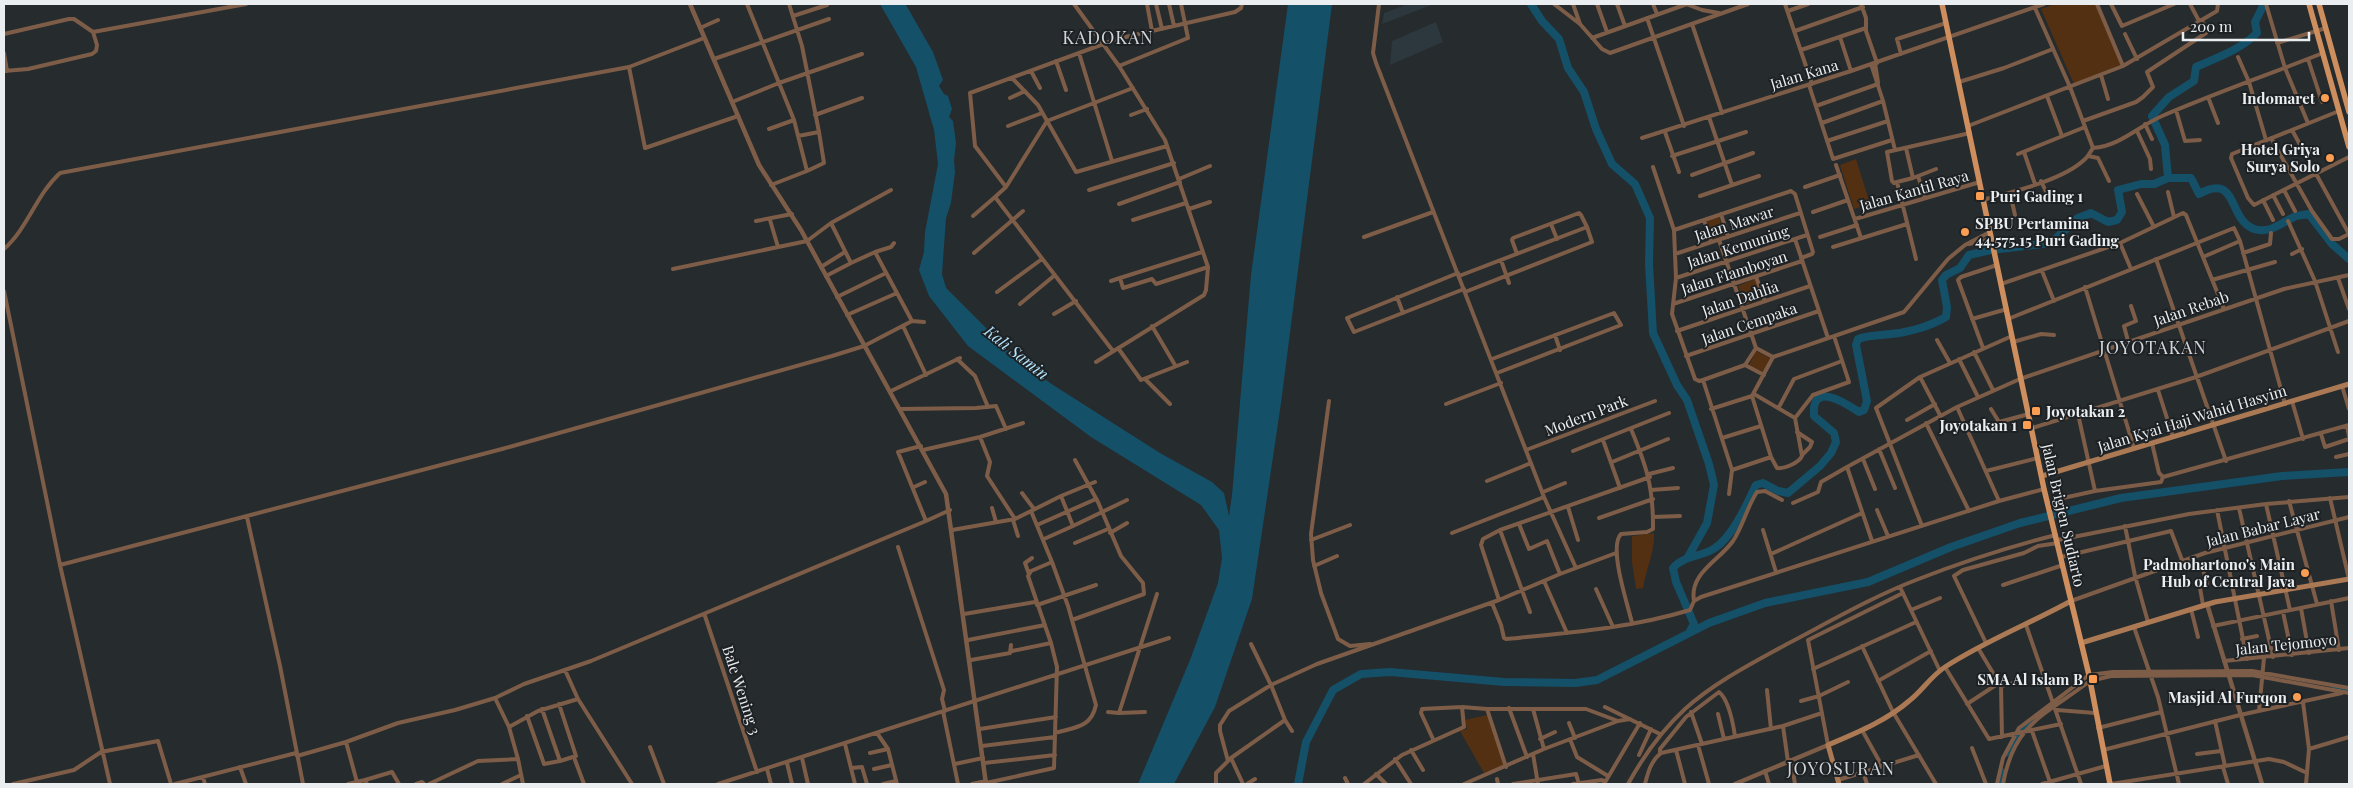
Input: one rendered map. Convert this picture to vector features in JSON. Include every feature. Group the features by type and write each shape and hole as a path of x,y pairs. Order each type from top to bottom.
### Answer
{"main road":[{"name":"Jalan Brigjen Sudiarto","path":"1942,4 2020,378 2089,678 2110,784"},
{"path":"2309,4 2349,148"},
{"path":"2319,4 2349,108"},
{"name":"Jalan Kyai Haji Wahid Hasyim","path":"2042,476 2349,384"},
{"path":"2081,643 2205,604 2349,579"},
{"path":"1839,782 1828,744 1862,730 1894,712 1910,701 1942,669 1986,643 2026,625 2071,601"}],"street":[{"path":"93,32 246,4"},
{"path":"691,4 759,165 792,214 946,494 950,510 971,660 986,783"},
{"path":"747,4 794,120 807,171"},
{"path":"771,185 822,165 824,160 798,29 789,4"},
{"path":"1074,4 1147,109 1167,146 1208,267 1206,293 1096,362"},
{"path":"1146,4 1152,31"},
{"path":"1156,4 1162,29"},
{"path":"1169,4 1174,26"},
{"path":"1118,66 1186,40 1188,37 1181,4"},
{"path":"1006,187 975,146 970,93 1103,44 1235,12 1241,8 1242,4"},
{"path":"1380,4 1374,57 1433,212 1498,373 1550,514 1576,568"},
{"path":"1554,4 1580,24 1602,48 1610,53 1748,4"},
{"path":"1573,4 1580,24"},
{"path":"1596,4 1607,32"},
{"path":"1617,4 1625,26"},
{"path":"1653,4 1657,14"},
{"path":"1592,38 1674,6 1686,4 1702,10 1721,13"},
{"path":"1785,4 1801,50 1832,158 1835,159 1892,140"},
{"path":"1788,11 1808,4"},
{"name":"Jalan Kana","path":"1642,138 1811,85 2044,4"},
{"path":"2097,4 2124,66"},
{"path":"2112,4 2122,26 2174,4"},
{"path":"2083,121 2144,97 2153,87 2147,72 2206,33 2206,29 2190,4"},
{"path":"1968,126 2101,76 2137,60 2218,10 2218,4"},
{"path":"2266,4 2285,68 2308,123"},
{"path":"793,16 827,5"},
{"path":"1795,31 1862,6 1878,83 1895,150"},
{"path":"2035,8 2070,87 2093,148"},
{"path":"1647,18 1684,126"},
{"path":"4,34 74,19 93,32 97,45 96,51 92,54 28,69 5,71 4,53"},
{"path":"714,59 829,19"},
{"path":"700,28 718,20"},
{"path":"1901,54 1897,40 1946,23"},
{"path":"1692,24 1722,113"},
{"path":"1801,50 1866,28"},
{"path":"2277,43 2326,28"},
{"path":"2125,34 2137,60"},
{"path":"1840,37 1852,71"},
{"path":"4,249 17,236 40,196 60,173 629,67 704,38"},
{"path":"1958,82 2004,68 2053,49"},
{"path":"1079,53 1112,161"},
{"path":"1983,200 2010,193 2072,168 2088,156 2093,148 2114,142 2137,131 2159,117 2323,53"},
{"path":"732,102 779,83 862,54"},
{"path":"2238,57 2249,82 2266,140"},
{"path":"2308,59 2322,102"},
{"path":"1056,62 1066,90"},
{"path":"629,67 645,148 738,116"},
{"path":"1031,71 1040,88"},
{"path":"2101,76 2108,99"},
{"path":"1012,78 1042,113 1076,172 1167,146"},
{"path":"1816,106 1878,83"},
{"path":"972,216 1006,187 1047,121 1133,88"},
{"path":"1010,98 1025,91"},
{"path":"2047,96 2062,136"},
{"path":"814,115 862,98"},
{"path":"2208,98 2218,122"},
{"path":"1822,123 1884,101"},
{"path":"1131,115 1147,109"},
{"path":"2176,110 2186,141 2200,140"},
{"path":"2339,111 2230,155 2252,204 2297,184 2349,157"},
{"path":"1008,126 1042,113"},
{"path":"1709,117 1732,185"},
{"path":"769,129 794,120"},
{"path":"1827,141 1888,121"},
{"path":"2146,124 2152,139"},
{"path":"2018,154 2085,127"},
{"path":"2271,138 2314,215 2332,240 2339,239 2349,234 2292,130"},
{"path":"2137,131 2150,159 2151,169"},
{"path":"798,136 819,132"},
{"path":"1665,132 1679,172"},
{"path":"1672,156 1746,132"},
{"path":"1936,169 1913,178 1897,182 1892,181 1886,154 1895,150 1970,133"},
{"path":"1906,148 1913,178"},
{"path":"2024,152 2035,184"},
{"path":"1692,174 1753,153"},
{"path":"2088,156 2098,158 2109,182"},
{"path":"1089,190 1174,164"},
{"path":"1836,165 1861,238"},
{"path":"1118,204 1210,166"},
{"path":"1653,167 1674,230 1676,278 1672,314 1695,379 1699,382 1745,366 1756,348"},
{"path":"1805,187 1840,175"},
{"path":"1700,196 1759,176"},
{"path":"1918,176 1925,198"},
{"path":"2042,181 2050,200"},
{"path":"1897,182 1916,259"},
{"name":"Jalan Kantil Raya","path":"1855,219 1980,182"},
{"path":"673,269 807,241 831,223 891,190"},
{"path":"2284,190 2295,212"},
{"path":"1674,230 1792,191 1813,253 1802,260"},
{"path":"2168,192 2174,217"},
{"path":"2010,193 2015,215"},
{"path":"2137,194 2154,227"},
{"path":"2273,195 2283,214"},
{"path":"995,197 1113,351"},
{"path":"1813,212 1848,200"},
{"path":"2263,200 2273,220"},
{"path":"1189,209 1210,202"},
{"path":"1133,220 1186,203"},
{"path":"974,253 1024,211"},
{"path":"1364,236 1433,212"},
{"path":"1517,254 1513,238 1579,213 1582,215 1586,227 1591,244 1354,332 1347,318 1397,297 1501,260 1517,254 1557,239 1586,227"},
{"name":"Jalan Mawar","path":"1675,254 1800,213"},
{"path":"2001,284 2120,243 2184,213 2224,309"},
{"path":"756,221 770,220 792,214"},
{"path":"1720,214 1728,237"},
{"path":"770,220 778,247"},
{"path":"1704,220 1711,242"},
{"path":"2288,221 2315,281 2338,352"},
{"path":"831,223 851,263"},
{"path":"1551,224 1557,239"},
{"path":"1833,247 1907,224"},
{"path":"1820,237 1856,225"},
{"path":"2008,319 2232,228 2236,230 2240,241 2285,404"},
{"path":"1719,240 1756,348 1773,356 1904,312 1948,259 1965,244 1990,232"},
{"path":"2243,254 2270,244 2271,233"},
{"name":"Jalan Kemuning","path":"1676,278 1807,235"},
{"path":"1795,239 1828,338"},
{"path":"2203,257 2240,241"},
{"path":"1965,244 1992,242"},
{"path":"826,276 875,252 891,247 894,243"},
{"path":"2120,243 2131,269"},
{"path":"2292,254 2302,249"},
{"path":"821,267 845,252"},
{"path":"875,252 912,321"},
{"path":"1111,282 1202,252"},
{"path":"996,292 1042,259"},
{"path":"2156,259 2226,461"},
{"path":"1501,260 1509,283"},
{"name":"Jalan Flamboyan","path":"1673,304 1802,260"},
{"path":"2212,280 2275,262"},
{"path":"1983,348 1958,280 1961,277 1997,265"},
{"path":"1120,278 1123,288 1152,279 1156,284 1208,267"},
{"path":"2042,271 2054,301"},
{"path":"837,297 886,273"},
{"path":"1020,304 1055,275"},
{"name":"Jalan Rebab","path":"1793,504 1818,492 1822,482 1940,415 2020,378 2256,298 2315,281 2349,275"},
{"path":"1756,277 1765,301"},
{"path":"2338,278 2349,309"},
{"name":"Jalan Dahlia","path":"1677,331 1810,286"},
{"path":"2085,287 2134,448"},
{"path":"4,291 60,565 101,752 110,784"},
{"path":"847,315 897,293"},
{"path":"1397,297 1403,313"},
{"path":"1054,314 1076,301"},
{"path":"2128,341 2124,326 2136,321 2132,306"},
{"path":"1972,320 2007,309"},
{"name":"Jalan Cempaka","path":"1686,356 1819,311"},
{"path":"1492,359 1614,313 1621,325 1498,373"},
{"path":"60,565 502,449 864,346 912,321 924,322"},
{"path":"2032,428 2158,390 2349,321"},
{"path":"903,326 926,375"},
{"path":"1152,326 1175,365"},
{"path":"1922,526 1876,408 1920,377 1983,348 2012,339 2041,334 2054,335"},
{"path":"1555,335 1560,350"},
{"path":"1802,455 1795,418 1813,395 1848,383 1834,336"},
{"path":"1937,340 1950,363"},
{"path":"1118,348 1139,377 1145,379 1170,404"},
{"path":"1974,352 1993,390"},
{"path":"1773,356 1753,395 1754,405 1771,457 1779,469 1800,460 1810,447 1812,442 1797,432"},
{"path":"891,391 958,358 975,376 988,407"},
{"path":"1959,359 1978,397"},
{"path":"1779,407 1794,379 1842,361"},
{"path":"1145,379 1175,365 1187,362"},
{"path":"1745,366 1764,375"},
{"path":"1920,377 1936,404 1940,415"},
{"path":"1703,380 1732,470 1728,494"},
{"path":"1446,404 1501,383"},
{"path":"2342,386 2349,409"},
{"path":"2158,390 2173,437"},
{"path":"1711,409 1753,395 1779,407 1795,418"},
{"path":"1754,405 1759,403 1761,398"},
{"path":"1329,401 1311,540 1314,566 1321,593 1338,639 1350,646 1380,643"},
{"name":"Modern Park","path":"1526,450 1655,401"},
{"path":"2292,401 2303,439"},
{"path":"1907,420 1936,404"},
{"path":"900,409 988,407 998,405 1006,429"},
{"path":"1957,407 1999,501"},
{"path":"1991,408 1999,422 2029,414"},
{"path":"1573,451 1669,414"},
{"path":"2078,414 2095,491"},
{"path":"926,521 914,487 898,452 980,437 1023,423"},
{"path":"1926,423 1969,511"},
{"path":"2054,500 2095,491 2161,482 2164,477 2348,425 2349,438 2325,447 2321,434"},
{"path":"1722,438 1761,426"},
{"path":"1631,429 1649,476 1653,499 1653,529 1619,535 1616,553 1632,623"},
{"path":"980,437 990,462 987,476 1014,519 1018,536"},
{"path":"1612,462 1668,439"},
{"path":"1603,440 1620,488"},
{"path":"2152,443 2159,473 2164,477"},
{"path":"1879,449 1895,488"},
{"path":"2336,457 2349,454"},
{"path":"1732,470 1771,457"},
{"path":"1863,458 1875,488"},
{"path":"1986,471 2038,458"},
{"path":"1072,620 1144,594 1143,583 1121,556 1096,499 1076,460"},
{"path":"1487,481 1531,463"},
{"path":"1847,467 1872,541"},
{"path":"1499,600 1481,544 1483,539 1500,530 1550,514 1673,468"},
{"path":"914,487 925,482"},
{"path":"952,530 1014,519 1095,482"},
{"path":"1452,533 1565,483"},
{"path":"1652,490 1678,488"},
{"path":"1694,602 1776,572 1872,541 1999,501 2044,489"},
{"path":"1492,602 1505,639 1612,627 1690,610 1694,602 1697,578 1733,542 1757,492 1765,491 1782,500"},
{"path":"982,746 1055,735 1089,723 1094,716 1096,704 1064,596 1044,539 1032,510 1022,493"},
{"path":"1061,496 1073,526"},
{"path":"1628,784 1658,740 1660,734 1686,708 1717,683 1807,634 1900,587 1979,557 2057,539 2217,510 2289,501 2349,497"},
{"path":"2330,498 2349,579"},
{"path":"1037,525 1096,499"},
{"path":"1598,518 1653,499"},
{"path":"1044,539 1102,514 1127,500"},
{"path":"2289,501 2317,604"},
{"path":"2266,504 2290,610"},
{"path":"1568,507 1578,540"},
{"path":"992,508 996,522"},
{"path":"2239,508 2273,657"},
{"path":"175,784 346,742 398,723 455,710 495,698 508,690 608,655 950,510"},
{"path":"1877,510 1888,536"},
{"path":"2217,510 2226,547 2234,598 2247,659"},
{"path":"1771,554 1862,513"},
{"path":"1653,517 1680,516"},
{"path":"247,517 280,666 302,784"},
{"name":"Jalan Babar Layar","path":"2071,601 2182,560 2226,547 2349,517"},
{"path":"1075,543 1127,523"},
{"path":"1519,524 1529,549 1547,541 1560,574"},
{"path":"1311,540 1350,525"},
{"path":"2125,526 2135,576 2148,622"},
{"path":"1500,530 1530,612"},
{"path":"1764,530 1776,572"},
{"path":"2061,558 2172,532 2182,560"},
{"path":"1986,643 1954,576 1963,570 2024,553 2057,539"},
{"path":"898,546 944,690 942,700 958,784"},
{"path":"1255,779 1245,784 1230,760 1220,731 1220,725 1228,711 1271,685 1317,664 1499,600 1616,553"},
{"path":"1314,566 1337,556"},
{"path":"972,784 986,783 1054,768 1057,674 1051,643 1036,604 1025,563 1032,558"},
{"path":"1029,574 1052,562"},
{"path":"2004,585 2063,565"},
{"path":"2203,569 2207,584 2200,588 2200,591 2213,626 2262,784"},
{"path":"1544,581 1567,633"},
{"path":"964,614 1036,604 1096,584"},
{"path":"1900,587 1930,652 1967,704 1988,738 2002,737 2062,724"},
{"path":"1596,589 1612,627"},
{"path":"1735,784 1828,744 1808,640 1903,593"},
{"path":"1119,713 1157,594"},
{"path":"1911,610 1940,598"},
{"path":"2213,626 2349,598"},
{"path":"2331,601 2339,650"},
{"path":"2301,608 2309,653"},
{"path":"2190,609 2198,637"},
{"path":"2283,612 2292,655"},
{"name":"Bale Wening 3","path":"705,616 757,772"},
{"path":"1814,669 1916,622"},
{"path":"968,640 1045,625"},
{"path":"2026,625 2062,724 2081,784"},
{"path":"2134,627 2162,712 2179,784"},
{"path":"2242,639 2257,636"},
{"path":"718,784 726,783 1169,638"},
{"path":"971,660 1051,643"},
{"path":"1251,644 1271,685 1285,720 1292,731"},
{"path":"1011,645 1012,650"},
{"path":"1862,646 1894,712 1936,784"},
{"path":"1967,704 1999,682 1978,648"},
{"name":"Jalan Tejomoyo","path":"2224,661 2349,648"},
{"path":"1878,681 1930,652"},
{"path":"2259,711 2264,675 2264,658"},
{"path":"565,670 578,699 632,784"},
{"path":"2004,784 2011,752 2022,732 2033,721 2089,678 2150,674 2228,673 2264,675 2349,688"},
{"path":"2264,675 2347,693"},
{"path":"1801,701 1819,696 1848,682"},
{"path":"2002,737 2001,686 2022,682"},
{"path":"1767,690 1771,729"},
{"path":"1660,748 1692,712 1716,692 1721,692 1735,736"},
{"path":"2103,750 2240,715 2347,693"},
{"path":"495,698 509,726 523,784"},
{"path":"509,726 542,710 578,699"},
{"path":"2303,702 2309,749 2306,784"},
{"path":"527,716 544,764 576,756 559,704"},
{"path":"1997,784 2003,758 2015,734 2026,722 2055,704 2096,713"},
{"path":"1364,784 1394,760 1411,750 1465,726 1462,707"},
{"path":"1433,739 1421,710 1462,707 1533,710 1586,709 1618,721"},
{"path":"1605,707 1660,734"},
{"path":"1509,708 1527,756"},
{"path":"1487,709 1506,767"},
{"path":"542,710 560,761"},
{"path":"1533,710 1544,749"},
{"path":"1108,712 1146,712"},
{"path":"1692,712 1709,784"},
{"path":"2098,728 2162,712"},
{"path":"1660,754 1783,726 1822,713"},
{"path":"1718,714 1724,739"},
{"path":"980,729 1056,717"},
{"path":"1464,784 1572,738 1618,721 1630,719"},
{"path":"1216,784 1216,772 1285,720"},
{"path":"2215,721 2228,784"},
{"path":"1569,723 1577,757 1608,776"},
{"path":"1513,784 1537,782 1576,774 1577,784 1602,780 1604,783 1640,723"},
{"path":"1783,726 1795,784"},
{"path":"1639,755 1651,729"},
{"path":"1862,730 1882,766"},
{"path":"2032,731 2050,782"},
{"path":"1540,739 1555,732"},
{"path":"877,733 888,749 897,783 883,784"},
{"path":"2309,749 2349,737"},
{"path":"1645,784 1650,767 1660,754 1658,740"},
{"path":"13,784 74,770 101,752 159,741 171,784"},
{"path":"346,742 357,782"},
{"path":"845,744 855,784"},
{"path":"650,746 664,784"},
{"path":"1972,748 1986,784"},
{"path":"870,754 888,749"},
{"path":"1411,750 1423,770"},
{"path":"1676,750 1685,784"},
{"path":"2197,754 2221,751"},
{"path":"955,764 1055,754"},
{"path":"1533,754 1537,782"},
{"path":"1839,782 1863,772 1918,755"},
{"path":"802,758 808,784"},
{"path":"429,784 478,761 518,759"},
{"path":"576,760 584,784"},
{"path":"1394,760 1411,784"},
{"path":"2110,784 2255,760 2276,760 2307,773"},
{"path":"787,763 792,784"},
{"path":"874,769 892,765"},
{"path":"852,768 862,766 867,784"},
{"path":"2042,784 2106,766"},
{"path":"240,767 246,784"},
{"path":"767,769 771,784"},
{"path":"1765,771 1769,784"},
{"path":"348,784 366,782 392,772 399,784"},
{"path":"1863,772 1866,784"},
{"path":"1376,774 1386,784"},
{"path":"502,784 521,776"},
{"path":"203,777 205,784"},
{"path":"36,778 38,784"},
{"path":"1345,778 1348,784"},
{"path":"1497,779 1498,784"},
{"path":"416,784 423,782 424,784"}],"shaded area":[{"path":"1408,4 1434,4 1382,24 1384,13"},
{"path":"2055,4 2096,4 2122,64 2074,84 2041,9"},
{"path":"1436,22 1443,42 1390,65 1392,41"},
{"path":"1856,159 1870,204 1854,209 1840,165"},
{"path":"1719,217 1725,235 1712,239 1706,221"},
{"path":"1755,279 1762,299 1745,305 1738,286"},
{"path":"1756,351 1770,358 1763,372 1749,365"},
{"path":"1654,533 1653,547 1643,588 1636,589 1632,562 1632,536"},
{"path":"1487,715 1504,765 1484,773 1460,731 1467,729 1465,720"}],"water":[{"path":"880,4 906,5 933,52 943,80 939,86 944,94 948,96 952,109 949,117 953,121 956,143 955,172 951,203 946,218 942,274 946,288 1007,349 1050,383 1160,453 1212,482 1224,493 1229,516 1251,275 1288,4 1332,4 1281,403 1252,599 1215,707 1174,784 1138,784 1190,660 1218,583 1222,558 1219,530 1201,505 1091,437 968,346 929,296 919,270 924,252 925,232 938,164 934,130 916,67"}],"waterway":[{"path":"1531,4 1542,21 1559,39 1568,68 1584,92 1596,129 1612,164 1635,184 1650,218 1649,264 1653,333 1677,385 1687,400 1709,464 1714,485 1707,523 1688,557"},
{"path":"2168,178 2165,145 2152,116 2169,97 2194,81 2196,67 2236,49 2257,33 2255,22 2264,4"},
{"path":"1689,633 1694,624 1676,582 1673,568 1682,561 1710,551 1722,543 1739,519 1756,485 1763,483 1778,491 1788,493 1820,466 1831,453 1836,442 1834,433 1814,416 1814,405 1818,399 1830,397 1845,403 1859,412 1864,410 1867,401 1856,345 1858,339 1914,330 1946,317 1947,307 1942,280 1946,275 1960,268 1969,255 1991,250 2051,243 2078,218 2091,213 2108,222 2117,220 2122,212 2118,190 2141,184 2154,184 2168,178 2191,178 2199,194 2212,189 2221,189 2227,193 2240,216 2246,224 2254,229 2270,229 2296,216 2309,214 2332,244 2349,259"},
{"path":"1298,784 1306,742 1333,690 1361,674 1390,672 1504,682 1575,683 1597,680 1709,623 1765,603 1868,582 1951,547 2020,523 2121,498 2282,476 2349,472"},
{"path":"2167,673 2190,674"},
{"path":"2333,687 2349,690"},
{"path":"2007,754 2018,735 2034,719"},
{"path":"1999,784 2002,770"}],"place":[{"name":"Indomaret","path":"2325,98"},
{"name":"Hotel Griya Surya Solo","path":"2330,158"},
{"name":"Puri Gading 1","path":"1980,196"},
{"name":"SPBU Pertamina 44.575.15 Puri Gading","path":"1965,232"},
{"name":"Joyotakan 2","path":"2036,411"},
{"name":"Joyotakan 1","path":"2027,425"},
{"name":"Padmohartono's Main Hub of Central Java","path":"2305,573"},
{"name":"SMA Al Islam B","path":"2093,679"},
{"name":"Masjid Al Furqon","path":"2297,697"}],"district":[{"name":"KADOKAN","path":"1108,37"},
{"name":"JOYOTAKAN","path":"2153,347"},
{"name":"JOYOSURAN","path":"1841,768"}],"water label":[{"name":"Kali Samin","path":"1017,352"}]}
